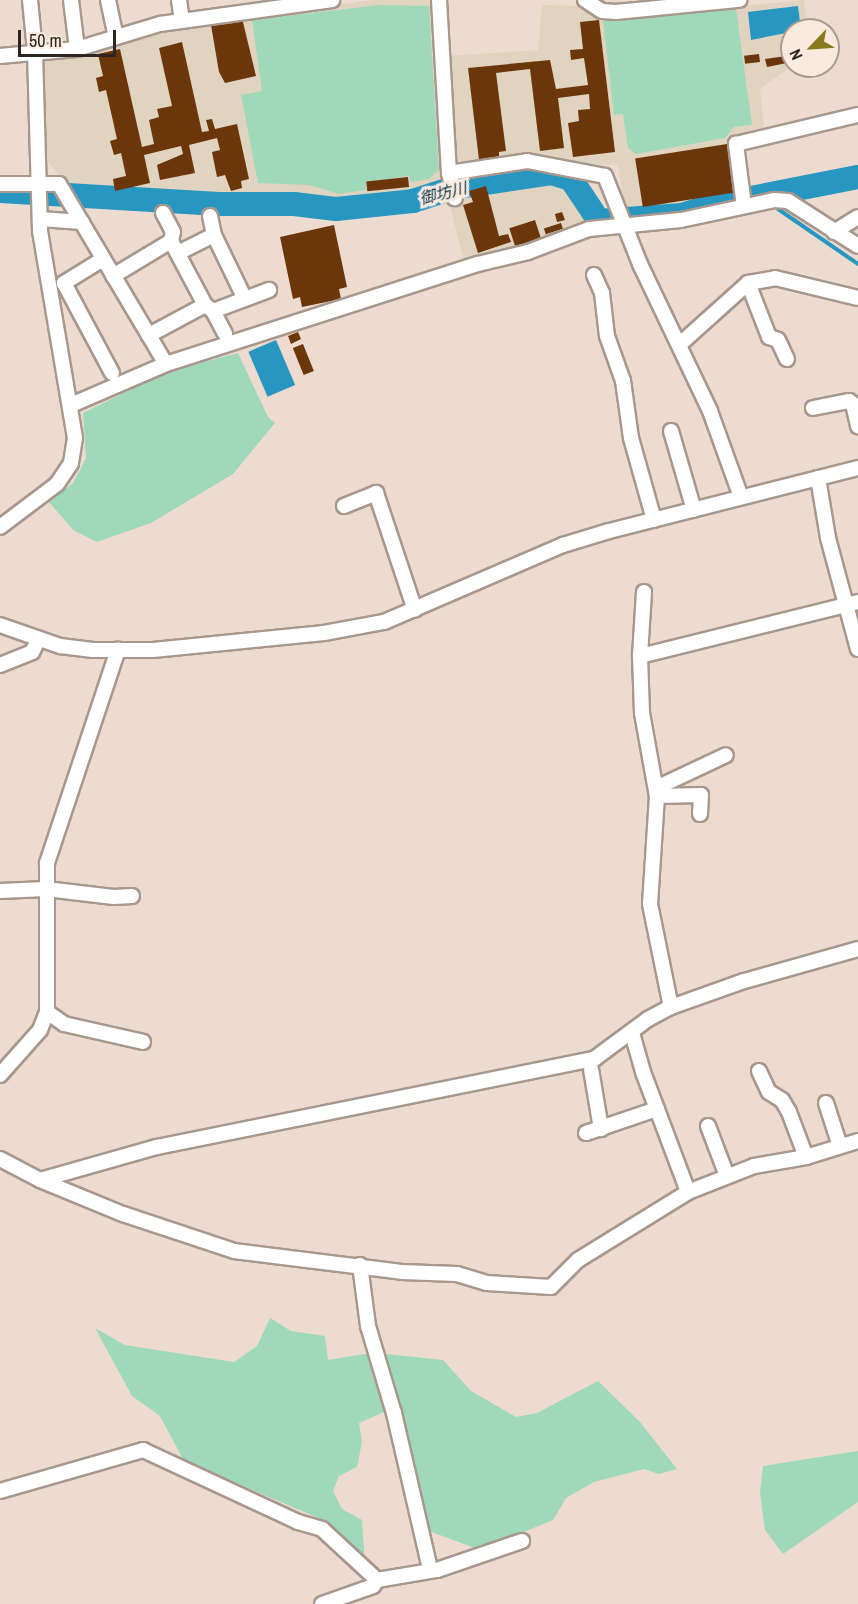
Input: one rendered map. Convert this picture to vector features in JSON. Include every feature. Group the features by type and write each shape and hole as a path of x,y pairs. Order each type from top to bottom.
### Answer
{"street":[{"path":"0,527 57,484 71,463 75,438 40,219 35,51 30,0"},
{"path":"71,0 77,49"},
{"path":"108,0 116,37"},
{"path":"179,0 182,21"},
{"path":"0,56 35,51 77,49 182,21 259,5 332,0"},
{"path":"439,0 450,177 455,198"},
{"path":"589,2 615,12 739,0"},
{"path":"743,202 736,144 858,115"},
{"path":"450,177 527,161 597,172 605,176 710,411 741,497"},
{"path":"0,184 39,189 59,184 163,360"},
{"path":"71,405 163,360 478,264 528,252 589,229 623,220 681,220 743,202 788,201 858,246"},
{"path":"163,213 173,232 175,247 225,334"},
{"path":"210,216 214,235 245,299"},
{"path":"834,232 858,217"},
{"path":"40,219 82,222"},
{"path":"113,276 175,247 214,235"},
{"path":"104,259 64,283 112,373"},
{"path":"594,275 604,302 607,336 623,381 631,438 654,520"},
{"path":"679,345 748,283 775,278 858,298"},
{"path":"748,283 769,337 778,340 787,359"},
{"path":"149,335 209,308 269,290"},
{"path":"813,408 849,401 854,404 858,426"},
{"path":"671,431 694,510"},
{"path":"0,625 60,646 153,650 324,633 384,622 563,545 858,468"},
{"path":"818,478 828,538 851,604 858,649"},
{"path":"344,506 376,493 415,610"},
{"path":"644,592 640,656 642,713 656,792 650,904 671,1007"},
{"path":"640,656 851,604"},
{"path":"0,665 32,652 39,639"},
{"path":"0,1075 40,1030 48,1012 47,863 68,793 118,649"},
{"path":"656,792 726,755"},
{"path":"656,792 701,795 700,814"},
{"path":"0,891 46,889 132,896"},
{"path":"39,1180 157,1147 594,1059 648,1019 671,1007 744,981 858,949"},
{"path":"48,1012 64,1024 142,1042"},
{"path":"632,1033 688,1192"},
{"path":"591,1070 601,1129"},
{"path":"759,1071 769,1092 782,1100 789,1112 806,1157"},
{"path":"826,1103 840,1146"},
{"path":"586,1133 657,1109"},
{"path":"708,1126 727,1176"},
{"path":"0,1159 39,1180 123,1214 234,1251 402,1272 457,1274 487,1283 551,1287 578,1260 688,1192 754,1166 806,1157 858,1141"},
{"path":"360,1265 368,1326 394,1413 430,1569"},
{"path":"0,1491 143,1450 298,1522 322,1529 377,1580"},
{"path":"322,1604 344,1601 373,1586 377,1580 430,1569 437,1570 522,1541"}],"shaded area":[{"path":"373,0 429,0 434,6 444,180 416,192 332,204 292,197 111,193 69,187 46,160 43,64 50,56 187,24"},
{"path":"804,0 806,18 780,18 780,75 760,89 764,127 732,138 728,144 738,196 673,213 626,214 618,165 571,163 526,155 464,163 454,158 448,56 538,50 542,5 583,6 606,18"},
{"path":"546,177 566,180 584,203 591,221 514,249 464,261 447,195 493,183"}],"green space":[{"path":"380,5 429,6 439,170 429,179 411,182 409,176 366,182 366,190 339,194 309,185 258,183 241,95 262,91 252,20"},
{"path":"736,9 752,125 734,127 725,138 636,154 628,148 623,114 614,115 603,21"},
{"path":"238,353 268,417 275,423 233,474 151,523 97,542 73,530 49,502 73,483 86,458 83,413 169,371"},
{"path":"270,1318 291,1331 325,1336 328,1360 371,1353 386,1411 359,1423 362,1442 357,1467 339,1476 333,1491 342,1509 362,1520 365,1564 328,1522 184,1461 160,1416 132,1396 95,1328 125,1345 234,1362 257,1346"},
{"path":"386,1354 443,1360 471,1391 516,1417 537,1413 598,1381 640,1422 677,1469 659,1474 644,1469 594,1482 566,1498 553,1520 480,1550 429,1531"},
{"path":"858,1451 858,1502 783,1554 765,1530 760,1493 763,1466"}],"water":[{"path":"798,6 800,18 780,18 780,34 751,40 748,12"},
{"path":"276,340 295,385 268,397 248,352"}],"building":[{"path":"242,18 256,76 225,83 219,72 211,25"},
{"path":"599,20 615,152 573,157 568,123 579,121 578,110 590,109 589,94 558,98 564,148 540,151 530,69 496,73 506,151 499,152 499,157 479,160 468,68 550,60 556,89 588,85 584,58 571,60 570,50 583,49 580,22"},
{"path":"182,42 202,132 209,131 206,120 212,119 215,129 237,124 249,179 241,181 242,188 231,191 225,175 217,177 212,152 220,150 217,138 189,145 195,173 160,180 157,165 183,154 181,146 144,155 150,183 115,191 113,179 126,176 121,153 114,155 110,141 117,139 106,90 99,92 96,78 103,76 98,54 120,49 142,147 154,144 149,120 159,117 157,109 172,106 159,48"},
{"path":"759,54 760,62 745,64 744,56"},
{"path":"780,57 780,64 767,67 765,59"},
{"path":"727,144 735,192 643,207 635,159"},
{"path":"408,177 409,187 367,191 366,181"},
{"path":"486,186 499,236 508,234 511,242 478,253 463,205 473,202 469,191"},
{"path":"562,212 565,220 557,222 555,214"},
{"path":"535,220 541,238 515,246 509,228"},
{"path":"561,223 563,229 546,234 544,229"},
{"path":"334,225 347,287 339,289 341,299 302,307 300,297 293,299 280,237"},
{"path":"298,332 301,339 291,344 288,336"},
{"path":"303,344 314,371 304,375 293,348"}],"waterway":[{"name":"御坊川","path":"0,191 219,204 294,204 336,209 413,201 453,188 551,173 571,179 599,221 682,215 715,205 858,177"},
{"path":"778,209 858,264"}]}
